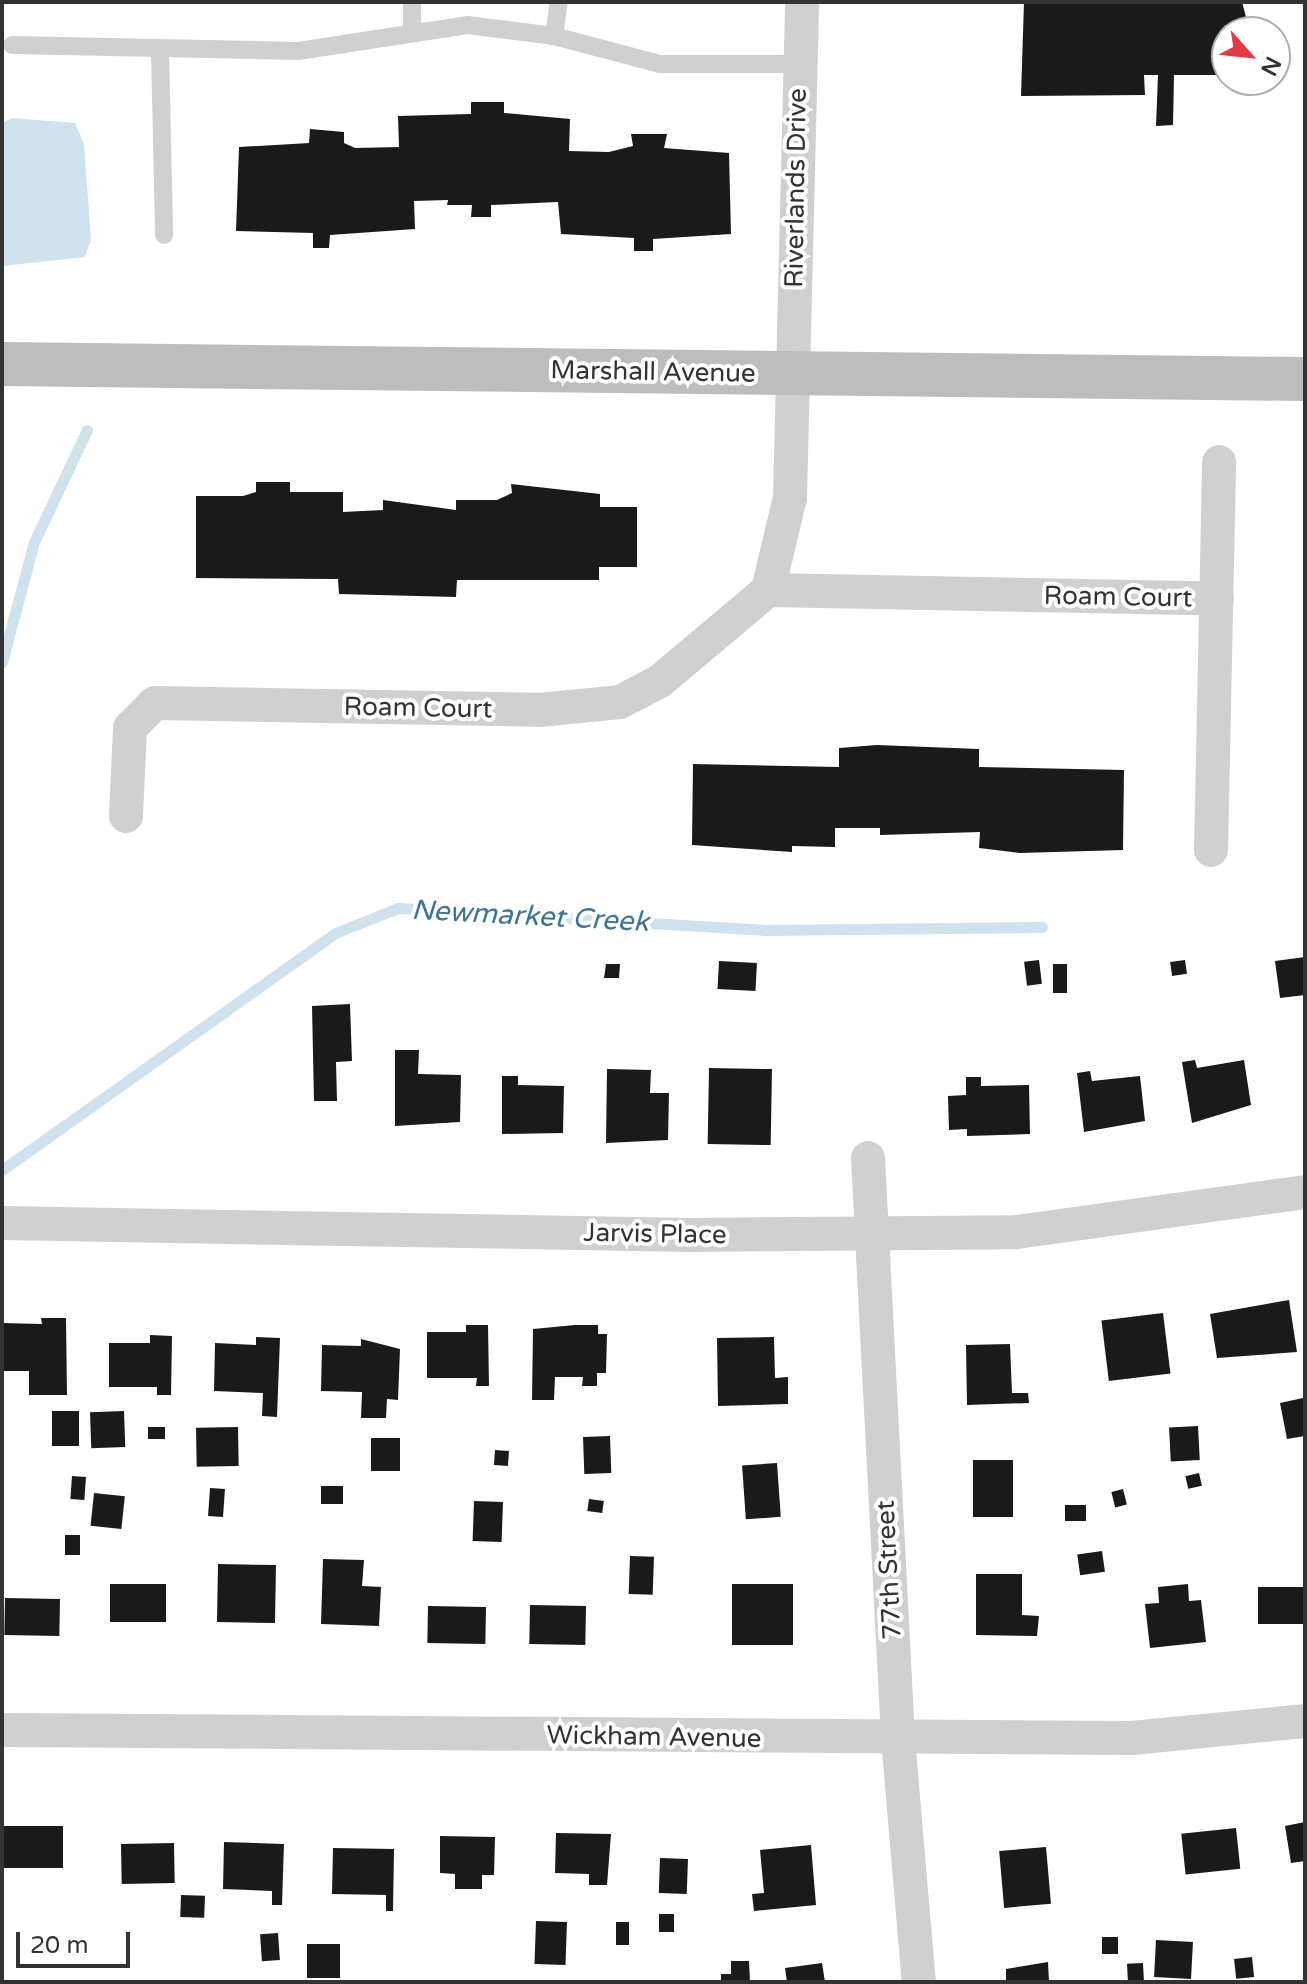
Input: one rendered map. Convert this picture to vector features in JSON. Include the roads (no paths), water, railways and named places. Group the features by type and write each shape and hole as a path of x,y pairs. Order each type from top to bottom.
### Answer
{"street":[{"name":"Riverlands Drive","path":"793,374 797,64 802,2"},
{"name":"Marshall Avenue","path":"2,364 1305,379"},
{"path":"768,590 790,498 793,374"},
{"path":"1217,599 1219,462"},
{"name":"Roam Court","path":"126,816 130,728 155,703 539,710 620,702 685,662 768,590 1217,599 1211,850"},
{"name":"77th Street","path":"868,1158 898,1739 919,1982"},
{"name":"Jarvis Place","path":"2,1223 1017,1232 1305,1192"},
{"name":"Wickham Avenue","path":"2,1730 898,1739 1132,1738 1305,1721"}],"lane":[{"path":"412,2 412,30"},
{"path":"554,36 559,2"},
{"path":"12,45 160,52 310,50 412,30 467,25 554,36 660,64 797,64"},
{"path":"160,52 164,235"}],"water":[{"path":"12,118 75,123 84,144 91,240 85,257 2,266 2,123"}],"waterway":[{"path":"2,662 34,542 87,430"},
{"name":"Newmarket Creek","path":"2,1170 335,933 398,908 764,930 1042,927"}]}
